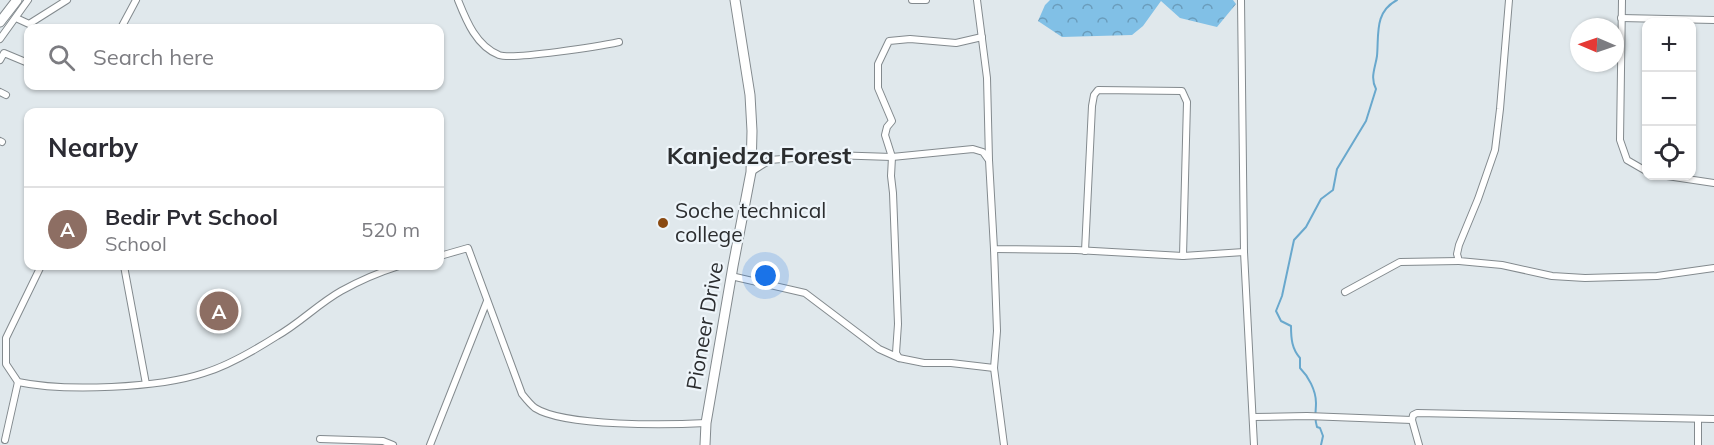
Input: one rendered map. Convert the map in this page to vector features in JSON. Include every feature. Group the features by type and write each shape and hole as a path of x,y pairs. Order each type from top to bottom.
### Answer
{"street":[{"path":"0,22 17,0"},
{"path":"0,39 28,0"},
{"path":"16,18 29,24 67,0"},
{"path":"123,24 136,0"},
{"path":"458,0 467,24 481,42 499,55 524,55 619,42"},
{"name":"Pioneer Drive","path":"705,445 706,423 751,172 750,95 735,0"},
{"path":"912,0 926,0"},
{"path":"977,0 987,78 997,331 994,368 1004,445"},
{"path":"1241,0 1245,252 1254,445"},
{"path":"1459,261 1457,254 1459,245 1495,150 1509,0"},
{"path":"1621,18 1622,0"},
{"path":"1624,18 1714,20"},
{"path":"899,358 897,353 892,157 885,135 892,119 878,88 878,64 887,43 910,39 956,43 982,37"},
{"path":"0,60 4,53 24,61"},
{"path":"1621,72 1620,140 1627,160 1642,168"},
{"path":"1085,251 1094,95 1098,90 1182,91 1187,102 1183,256"},
{"path":"751,172 770,160 831,155 892,157 973,149 983,152 989,160"},
{"path":"1694,180 1714,183"},
{"path":"444,254 468,248 522,394 535,408 564,417 607,422 668,425 706,423"},
{"path":"994,249 1183,256 1245,252"},
{"path":"1345,292 1400,262 1459,261 1502,265 1552,276 1585,278 1657,276 1714,268"},
{"path":"39,270 6,338 6,364 18,382 71,387 168,382 205,373 245,355 280,335 342,291 390,270"},
{"path":"125,270 146,384"},
{"path":"731,276 805,293 879,349 899,358 934,364 951,363 994,368"},
{"path":"430,445 488,301"},
{"path":"0,333 6,338"},
{"path":"5,440 18,382"},
{"path":"1419,445 1412,420 1413,415 1417,413 1714,419"},
{"path":"1253,417 1307,416 1412,420"},
{"path":"1698,419 1698,445"},
{"path":"320,439 383,441 393,445"}],"green space":[{"path":"1050,0 1233,0 1236,4 1217,27 1180,18 1161,1 1143,26 1132,35 1062,37 1038,21 1045,5"}],"waterway":[{"path":"1321,445 1323,436 1316,424 1316,398 1313,388 1300,368 1300,358 1292,343 1291,326 1281,321 1276,311 1282,296 1294,240 1306,227 1321,199 1333,190 1337,169 1366,121 1376,89 1373,77 1381,17 1384,11 1397,0"}],"place":[{"name":"Soche technical college","path":"663,223"},
{"name":"Bedir Pvt School","path":"219,311"}],"district":[{"name":"Kanjedza Forest","path":"759,156"}]}
